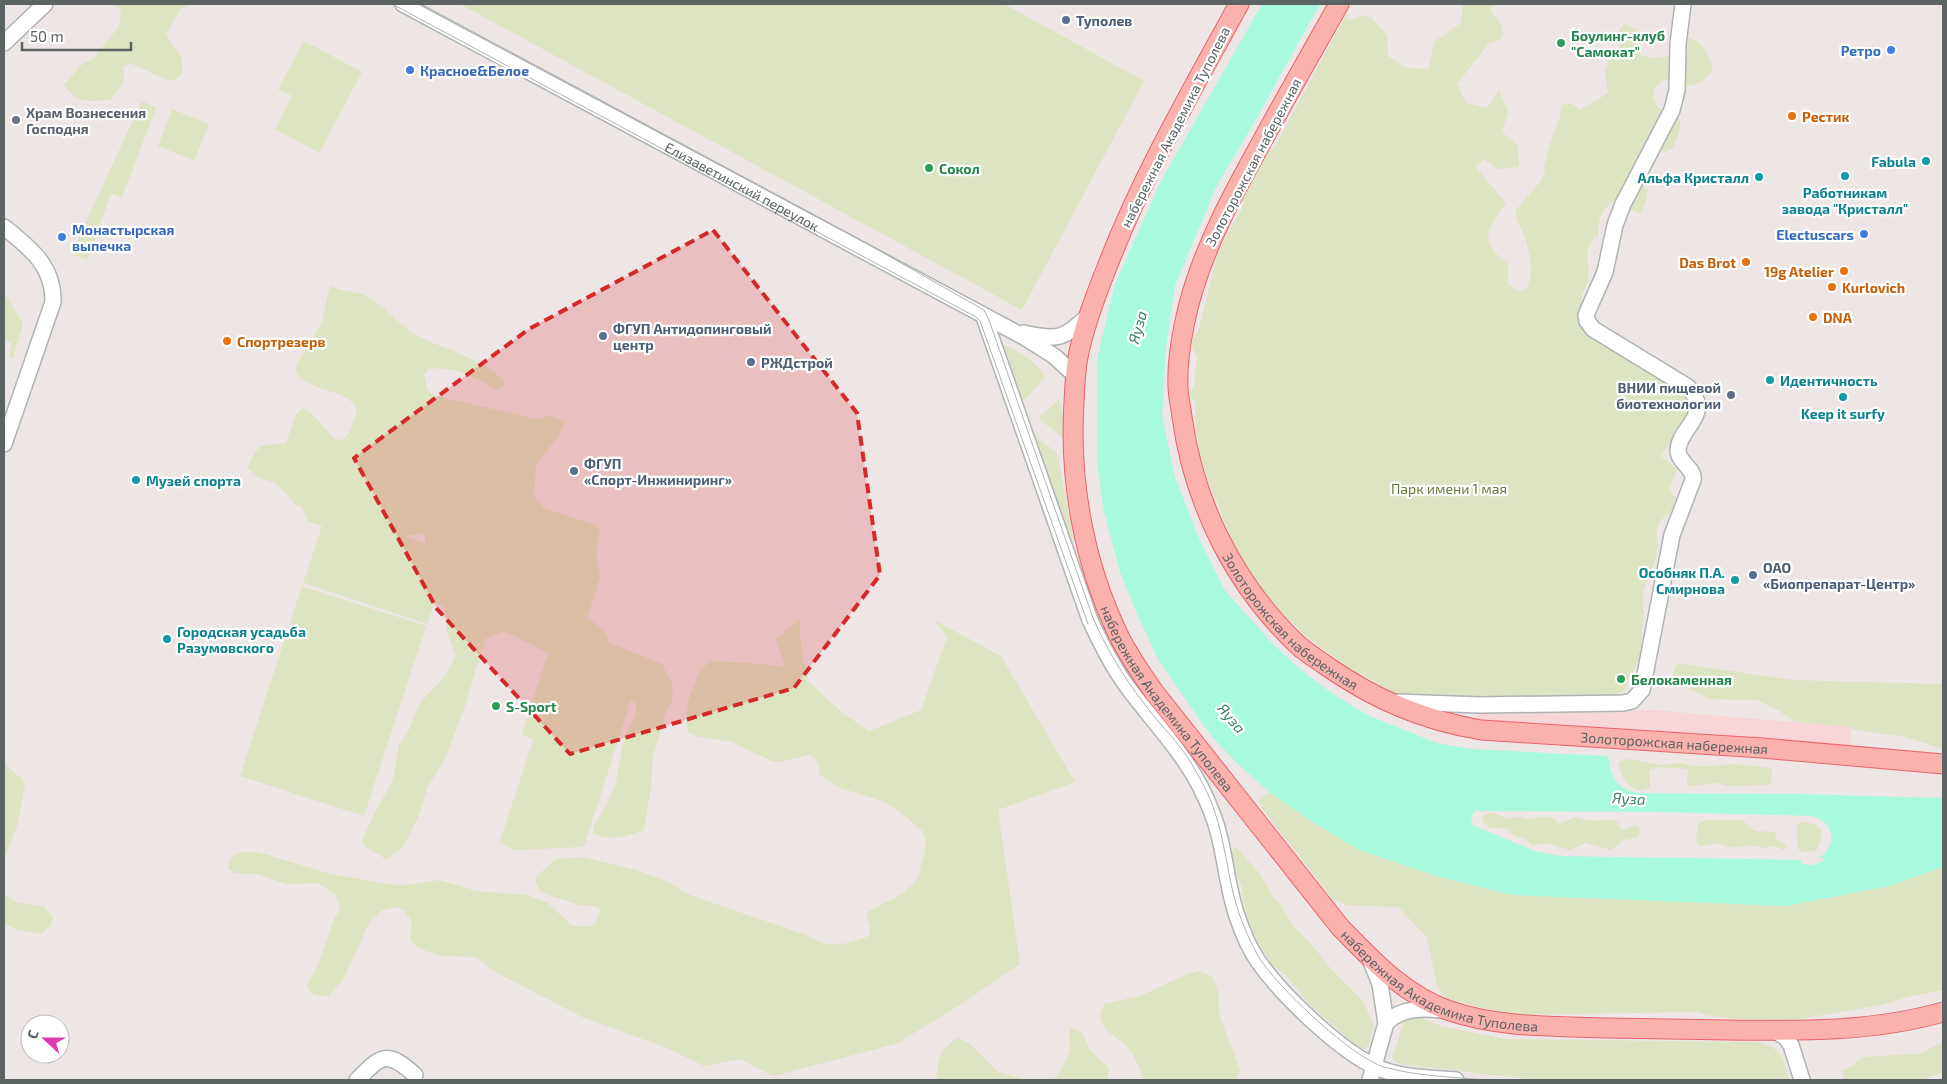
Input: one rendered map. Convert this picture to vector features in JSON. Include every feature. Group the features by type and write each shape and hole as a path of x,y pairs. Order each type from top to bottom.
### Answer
{"main road":[{"name":"набережная Академика Туполева","path":"1238,4 1138,192 1122,226 1089,315 1078,358 1072,431 1081,516 1089,555 1100,591 1118,634 1154,692 1340,926 1370,959 1410,991 1427,1002 1449,1011 1490,1021 1518,1024 1775,1031 1839,1030 1884,1025 1943,1012"},
{"name":"Золоторожская набережная","path":"1338,4 1219,222 1200,266 1188,306 1182,342 1178,386 1186,442 1199,492 1217,536 1242,578 1266,612 1301,647 1339,675 1381,700 1440,722 1481,730 1762,748 1943,764"}],"street":[{"path":"4,43 45,4"},
{"name":"Елизаветинский переулок","path":"403,4 1008,329 1054,356 1076,376"},
{"path":"1381,700 1410,703 1480,705 1623,703 1632,701 1640,694 1645,683 1672,535 1693,480 1693,473 1680,458 1678,452 1680,444 1695,417 1697,401 1688,387 1593,329 1586,316 1605,272 1623,204 1672,110 1677,90 1678,44 1683,4"},
{"path":"4,227 27,246 40,261 50,276 54,289 53,302 4,444"},
{"path":"1008,329 1049,338 1062,336 1074,329 1089,315"},
{"path":"984,317 1090,620 1100,642 1127,686 1183,757 1200,786 1209,805 1219,835 1231,897 1246,940 1256,959 1280,988 1372,1073 1403,1074 1456,1080"},
{"path":"1480,705 1474,709 1471,719 1474,725 1481,730"},
{"path":"1370,959 1380,984 1386,1022 1372,1073"},
{"path":"1386,1022 1391,1017 1415,1009 1449,1011"},
{"path":"1800,1074 1800,1048 1807,1030"},
{"path":"1775,1031 1785,1037 1791,1045 1800,1074"},
{"path":"357,1080 375,1061 388,1058 400,1062 415,1074"}],"highlighted area":[{"path":"713,230 857,413 880,575 794,688 570,754 437,609 354,458 529,329"}],"green space":[{"path":"114,4 197,4 181,8 166,34 182,59 182,74 176,79 169,81 130,63 124,67 124,82 110,100 89,101 79,99 64,85 80,66 95,57 119,26 121,11"},
{"name":"Сокол","path":"460,4 1004,4 1144,81 1022,310"},
{"name":"Парк имени 1 мая","path":"1463,4 1493,4 1490,11 1499,21 1503,31 1500,40 1489,43 1457,84 1466,103 1487,108 1499,91 1508,111 1502,132 1518,146 1519,167 1497,169 1484,159 1475,166 1506,203 1491,225 1488,238 1494,252 1508,264 1508,284 1519,291 1527,288 1531,267 1523,232 1517,221 1516,210 1540,182 1545,173 1544,167 1560,116 1561,105 1571,103 1580,110 1608,93 1605,72 1609,61 1619,52 1618,32 1625,23 1636,30 1640,54 1650,58 1671,56 1687,38 1702,45 1713,69 1703,80 1692,86 1679,85 1665,79 1655,87 1653,97 1657,107 1677,116 1681,126 1674,147 1664,153 1656,145 1638,157 1635,162 1634,172 1647,193 1646,202 1641,213 1612,202 1601,215 1598,241 1596,236 1588,247 1587,252 1589,271 1581,298 1592,309 1592,319 1683,392 1690,405 1688,415 1661,456 1677,470 1669,489 1677,501 1657,528 1656,559 1643,595 1644,611 1640,656 1624,690 1616,695 1412,699 1403,694 1382,690 1379,683 1351,670 1303,634 1290,620 1276,617 1230,546 1228,530 1200,459 1198,438 1196,437 1195,401 1187,395 1194,387 1197,355 1194,353 1191,343 1199,329 1218,253 1244,204 1240,195 1261,156 1274,148 1346,15 1350,20 1360,16 1371,17 1387,35 1388,56 1406,68 1428,69 1435,41 1461,23"},
{"path":"304,41 362,72 319,153 275,129 292,96 278,89"},
{"path":"142,101 156,108 122,197 111,194 87,260 71,254"},
{"path":"172,109 209,124 194,161 158,146"},
{"path":"330,286 367,297 379,304 415,335 475,360 504,380 504,387 497,390 456,371 429,369 424,374 427,388 432,395 535,419 550,416 564,422 559,435 536,465 534,496 544,508 595,525 600,531 596,553 600,577 587,618 603,629 610,643 662,664 672,684 673,699 666,712 653,757 651,787 644,830 625,836 607,838 594,834 593,826 606,806 616,783 624,737 636,715 636,704 631,700 584,847 513,850 500,841 533,740 522,734 548,653 504,631 485,639 463,712 444,761 428,786 419,815 400,850 386,859 367,848 362,842 371,820 393,780 399,745 408,732 419,704 445,676 456,655 447,633 445,608 435,602 427,624 303,583 322,526 309,522 301,506 294,504 285,492 273,482 259,478 247,468 261,447 286,443 296,414 303,408 310,412 336,440 344,439 349,433 357,410 352,403 345,397 309,384 295,371 297,364 321,324","holes":["425,533 425,543 405,536"]},
{"path":"4,293 23,323 13,359 9,358 11,342 4,341"},
{"path":"1003,345 1027,357 1045,377 1023,402"},
{"path":"1059,399 1064,422 1063,438 1041,422 1039,416"},
{"path":"1036,437 1056,452 1058,456 1074,544 1036,443"},
{"path":"302,586 426,626 364,816 240,776"},
{"path":"799,619 802,655 809,682 844,714 869,731 921,710 947,637 934,620 1001,656 1075,782 998,810 1020,964 960,1005 896,1044 773,1076 740,1059 704,1066 667,1048 582,1017 497,973 475,957 442,956 420,949 410,938 412,922 403,910 397,907 381,911 370,921 344,978 329,996 314,995 307,984 316,970 335,917 340,910 335,894 317,883 286,884 257,874 234,873 228,868 229,860 235,855 242,852 258,852 331,874 400,886 439,880 477,891 527,895 548,903 571,925 587,927 595,924 600,909 593,906 576,904 546,894 539,888 535,878 556,859 583,857 636,870 668,882 690,895 809,936 824,943 846,943 869,936 870,928 866,913 902,894 918,877 926,846 922,831 885,802 840,788 819,774 817,763 809,755 780,762 772,761 732,742 695,736 688,732 686,724 688,701 699,672 710,661 785,667 776,639"},
{"path":"1677,663 1792,680 1943,684 1943,749 1905,737 1794,721 1776,709 1756,700 1710,699 1671,680"},
{"path":"1629,759 1660,765 1681,763 1693,766 1713,766 1731,764 1772,768 1771,783 1767,785 1727,786 1717,783 1689,786 1687,784 1688,769 1659,767 1649,770 1650,787 1639,790 1629,785 1619,769 1618,763 1620,761"},
{"path":"4,764 22,779 25,786 17,826 4,859"},
{"path":"1269,792 1314,823 1665,901 1786,906 1889,886 1943,867 1943,990 1881,1005 1794,1020 1735,1019 1705,1015 1699,1012 1514,1015 1456,1002 1445,997 1437,986 1427,937 1398,907 1347,905 1333,899 1261,807 1259,801"},
{"path":"1494,813 1508,819 1516,817 1530,819 1549,817 1560,824 1575,817 1589,821 1613,820 1618,823 1622,830 1636,825 1641,830 1637,838 1624,840 1611,850 1585,843 1570,850 1546,843 1533,846 1524,838 1516,837 1506,828 1491,828 1486,825 1481,818 1486,814"},
{"path":"1706,820 1742,820 1755,831 1775,832 1776,839 1784,843 1786,848 1784,850 1774,846 1764,848 1750,845 1734,847 1718,843 1699,846 1696,841 1698,824"},
{"path":"1800,822 1815,824 1821,830 1821,841 1815,851 1805,852 1799,850 1797,825"},
{"path":"1235,846 1260,874 1271,894 1281,905 1297,930 1313,946 1331,969 1363,1001 1374,1025 1368,1046 1363,1050 1350,1044 1341,1032 1307,1002 1289,978 1271,964 1252,931 1244,910 1242,888 1231,860 1231,852"},
{"path":"4,894 18,903 44,906 53,918 51,925 41,934 19,930 4,924"},
{"path":"1200,971 1212,977 1217,988 1219,999 1218,1011 1240,1070 1236,1080 1147,1080 1143,1077 1133,1054 1126,1045 1106,1030 1100,1018 1104,1004 1140,996 1187,974"},
{"path":"1414,1015 1441,1026 1507,1039 1754,1042 1775,1049 1785,1064 1790,1080 1535,1080 1396,1063 1392,1057 1406,1017"},
{"path":"1070,1028 1082,1033 1090,1050 1109,1068 1107,1080 1054,1080 1070,1052"},
{"path":"957,1038 969,1043 998,1072 1027,1080 936,1080 943,1051"},
{"path":"1943,1042 1943,1072 1923,1080 1844,1080 1842,1070 1851,1067 1861,1057 1919,1054"}],"sand":[{"path":"1653,710 1851,727 1851,746 1714,734 1481,723 1476,719 1476,715 1482,712 1600,713"}],"water":[{"name":"Яуза","path":"1262,4 1320,4 1216,187 1175,286 1166,348 1162,416 1175,477 1198,536 1224,589 1269,640 1294,664 1330,692 1367,715 1437,743 1471,749 1608,756 1616,781 1624,788 1638,793 1797,794 1943,798 1943,867 1889,886 1786,906 1511,895 1436,876 1359,850 1314,823 1269,792 1211,736 1159,661 1120,572 1104,512 1097,464 1097,359 1115,284 1161,181","holes":["1475,811 1659,812 1812,816 1827,825 1832,838 1827,851 1812,860 1560,856 1535,851 1472,825 1471,818"]}],"pier":[{"path":"1822,857 1824,861 1813,865 1801,864 1801,860 1812,860"}],"tram line":[{"path":"392,4 976,317 980,321 1088,624"},
{"path":"418,4 871,246 984,310 1093,618 1109,651 1129,682 1148,709 1181,748 1210,798 1219,826 1238,912 1258,956 1280,984 1315,1019 1352,1049 1370,1060 1384,1067 1409,1072 1485,1080"}],"place":[{"name":"Туполев","path":"1066,20"},
{"name":"Боулинг-клуб \"Самокат\"","path":"1561,43"},
{"name":"Ретро","path":"1891,50"},
{"name":"Красное&Белое","path":"410,70"},
{"name":"Рестик","path":"1792,116"},
{"name":"Храм Вознесения Господня","path":"16,120"},
{"name":"Fabula","path":"1926,161"},
{"name":"Сокол","path":"929,168"},
{"name":"Работникам завода \"Кристалл\"","path":"1845,176"},
{"name":"Альфа Кристалл","path":"1759,177"},
{"name":"Electuscars","path":"1864,234"},
{"name":"Монастырская выпечка","path":"62,237"},
{"name":"Das Brot","path":"1746,262"},
{"name":"19g Atelier","path":"1844,271"},
{"name":"Kurlovich","path":"1832,287"},
{"name":"DNA","path":"1813,317"},
{"name":"ФГУП Антидопинговый центр","path":"603,336"},
{"name":"Спортрезерв","path":"227,341"},
{"name":"РЖДстрой","path":"751,362"},
{"name":"Идентичность","path":"1770,380"},
{"name":"ВНИИ пищевой биотехнологии","path":"1731,395"},
{"name":"Keep it surfy","path":"1843,397"},
{"name":"ФГУП «Спорт-Инжиниринг»","path":"574,471"},
{"name":"Музей спорта","path":"136,480"},
{"name":"ОАО «Биопрепарат-Центр»","path":"1753,575"},
{"name":"Особняк П.А. Смирнова","path":"1735,580"},
{"name":"Городская усадьба Разумовского","path":"167,639"},
{"name":"Белокаменная","path":"1621,679"},
{"name":"S-Sport","path":"496,706"}]}
